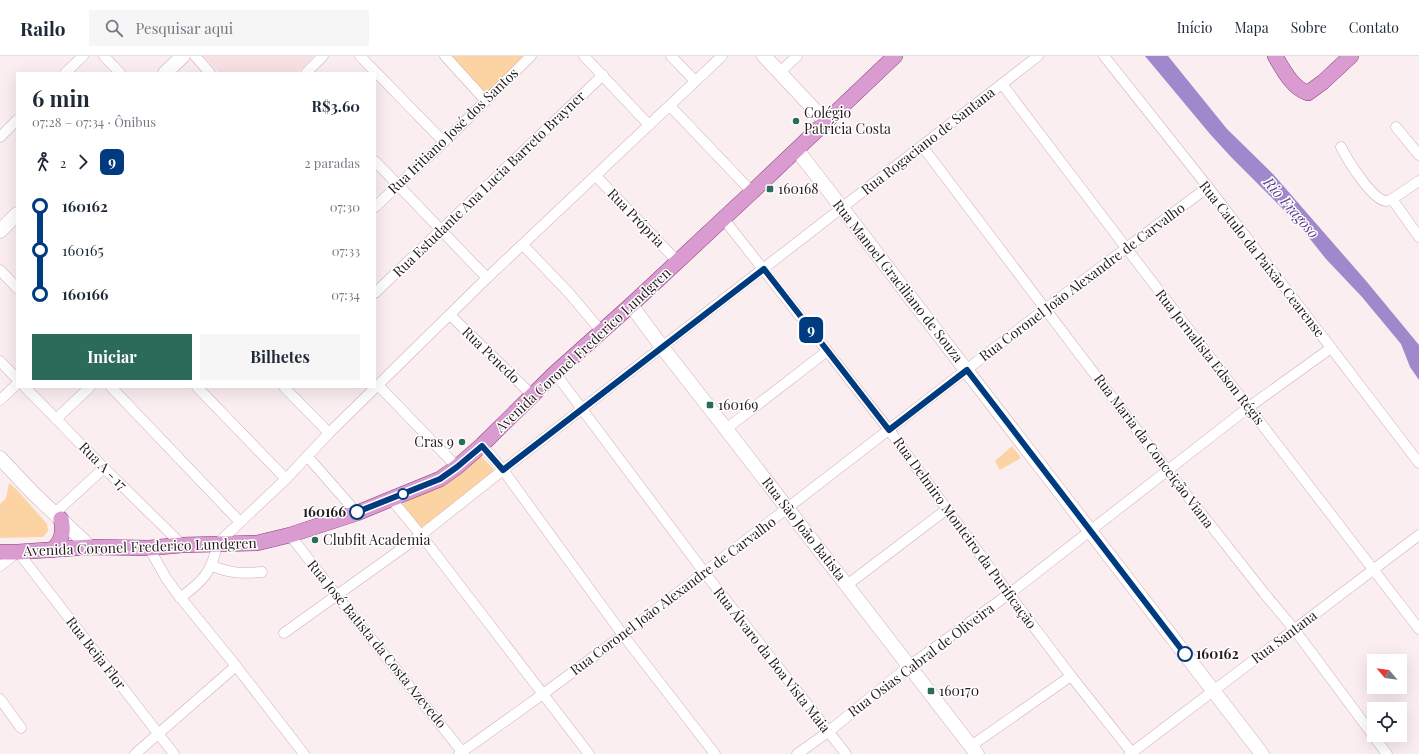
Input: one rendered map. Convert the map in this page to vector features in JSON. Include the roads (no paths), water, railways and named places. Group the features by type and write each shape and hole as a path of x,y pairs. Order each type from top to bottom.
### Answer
{"main road":[{"name":"Avenida Coronel Frederico Lundgren","path":"0,552 90,547 149,548 182,545 257,543 290,535 357,512 440,479 482,446 555,373 631,305 895,56"},
{"path":"1275,56 1296,86 1302,91 1308,93 1323,82 1351,56"},
{"path":"52,550 58,544 62,536 63,528 58,516"}],"street":[{"path":"66,72 83,56"},
{"path":"104,56 119,72"},
{"path":"166,72 183,56"},
{"path":"195,56 209,72"},
{"path":"307,72 323,56"},
{"path":"360,56 376,72"},
{"path":"445,56 486,100"},
{"name":"Rua Iritiano José dos Santos","path":"376,206 444,142 531,56"},
{"path":"584,56 648,125"},
{"path":"671,56 695,81"},
{"path":"457,467 378,385 487,278 722,56"},
{"path":"764,56 826,122"},
{"path":"779,73 797,56"},
{"name":"Rua Rogaciano de Santana","path":"284,634 421,536 503,470 1038,56"},
{"name":"Rua Catulo da Paixão Cearense","path":"1104,56 1208,188 1419,463"},
{"path":"376,72 444,142"},
{"name":"Rua Estudante Ana Lucia Barreto Brayner","path":"376,292 603,75"},
{"name":"Rua Jornalista Edson Régis","path":"1002,84 1126,249 1419,630"},
{"path":"670,106 752,192"},
{"path":"0,137 16,121"},
{"path":"1396,127 1419,155"},
{"name":"Rua Maria da Conceição Viana","path":"922,146 1168,471 1294,629 1387,754"},
{"path":"1341,147 1358,174 1381,199 1387,201 1392,199 1419,181"},
{"name":"Rua Manoel Graciliano de Souza","path":"796,150 1262,754"},
{"path":"376,162 487,278"},
{"name":"Rua Própria","path":"596,176 677,261"},
{"name":"Rua Coronel João Alexandre de Carvalho","path":"462,753 623,635 1045,309 1208,188"},
{"path":"1392,199 1419,237"},
{"path":"0,231 16,215"},
{"name":"Rua Delmiro Monteiro da Purificação","path":"723,218 889,430 1009,594 1131,753"},
{"path":"522,245 569,293 601,331"},
{"path":"0,270 16,287"},
{"name":"Rua São João Batista","path":"631,305 662,348 788,508 974,750"},
{"name":"Rua Penedo","path":"450,315 532,395"},
{"name":"Rua Osias Cabral de Oliveira","path":"797,754 828,732 909,666 1009,594 1249,407 1331,348"},
{"path":"726,429 827,351"},
{"path":"0,361 16,377"},
{"name":"Rua Álvaro da Boa Vista Maia","path":"555,373 704,572 846,754"},
{"path":"0,400 16,385"},
{"name":"Rua A - 17","path":"26,388 182,545"},
{"path":"56,419 89,388"},
{"path":"112,388 240,522"},
{"path":"199,388 286,479"},
{"path":"285,388 329,433"},
{"path":"180,598 193,589 208,573 215,559 217,544 286,479 329,433 375,388"},
{"path":"482,446 503,470 623,635 715,754"},
{"path":"307,456 357,512"},
{"path":"0,458 90,547"},
{"path":"58,516 104,468"},
{"path":"391,499 589,754"},
{"path":"847,585 947,509"},
{"name":"Rua José Batista da Costa Azevedo","path":"290,535 462,753"},
{"name":"Rua Santana","path":"1131,753 1419,535"},
{"path":"149,548 166,578 180,598 236,666 304,754"},
{"path":"0,566 18,552"},
{"name":"Rua Beija Flor","path":"18,552 174,754"},
{"path":"212,566 235,573 245,574 262,572"},
{"path":"135,754 236,666"},
{"path":"974,750 1071,676"},
{"path":"0,700 21,728"}],"water":[{"name":"Rio Fragoso","path":"1145,56 1168,56 1227,129 1273,174 1367,282 1419,345 1419,380 1410,367 1401,344 1362,297 1326,259 1298,224 1210,134"}],"place":[{"name":"Colégio Patrícia Costa","path":"796,121"},
{"name":"160168","path":"770,189"},
{"name":"160169","path":"710,405"},
{"name":"Cras 9","path":"462,442"},
{"name":"160166","path":"357,512"},
{"name":"Clubfit Academia","path":"315,540"},
{"name":"160162","path":"1185,654"},
{"name":"160170","path":"931,691"}]}
